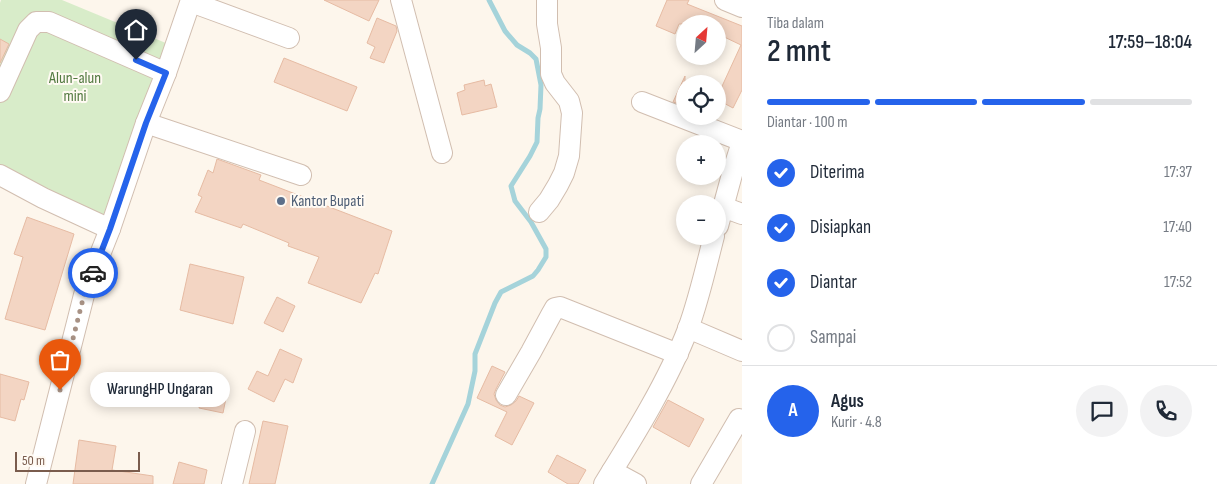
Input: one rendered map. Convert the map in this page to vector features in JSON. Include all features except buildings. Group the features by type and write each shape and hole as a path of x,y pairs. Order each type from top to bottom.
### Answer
{"street":[{"path":"401,0 442,153"},
{"path":"539,212 549,200 564,173 569,156 572,113 570,101 554,83 551,74 551,48 546,0"},
{"path":"725,0 742,7"},
{"path":"36,484 84,295 110,229 146,123 191,1 289,38"},
{"path":"0,92 28,30 36,22 49,22 166,73"},
{"path":"642,102 742,142 726,195"},
{"path":"146,123 301,175"},
{"path":"0,175 43,198 110,229"},
{"path":"726,207 742,214"},
{"path":"636,484 608,478 678,354 700,290 712,245"},
{"path":"506,395 555,308 560,307 678,354"},
{"path":"688,328 742,351"},
{"path":"701,484 739,419"},
{"path":"232,484 245,431"}],"green space":[{"name":"Alun-alun mini","path":"1,0 62,0 173,46 99,226 0,185"}],"waterway":[{"path":"432,484 468,404 475,371 475,354 495,303 501,292 533,276 546,257 546,249 531,222 515,201 511,186 537,142 541,85 536,59 517,45 505,31 489,0"}],"way so far":[{"path":"60,390 84,295 93,273"}],"place":[{"name":"Kantor Bupati","path":"281,201"},
{"name":"WarungHP Ungaran","path":"60,390"}],"route":[{"path":"93,273 146,123 166,73 136,60"}]}
